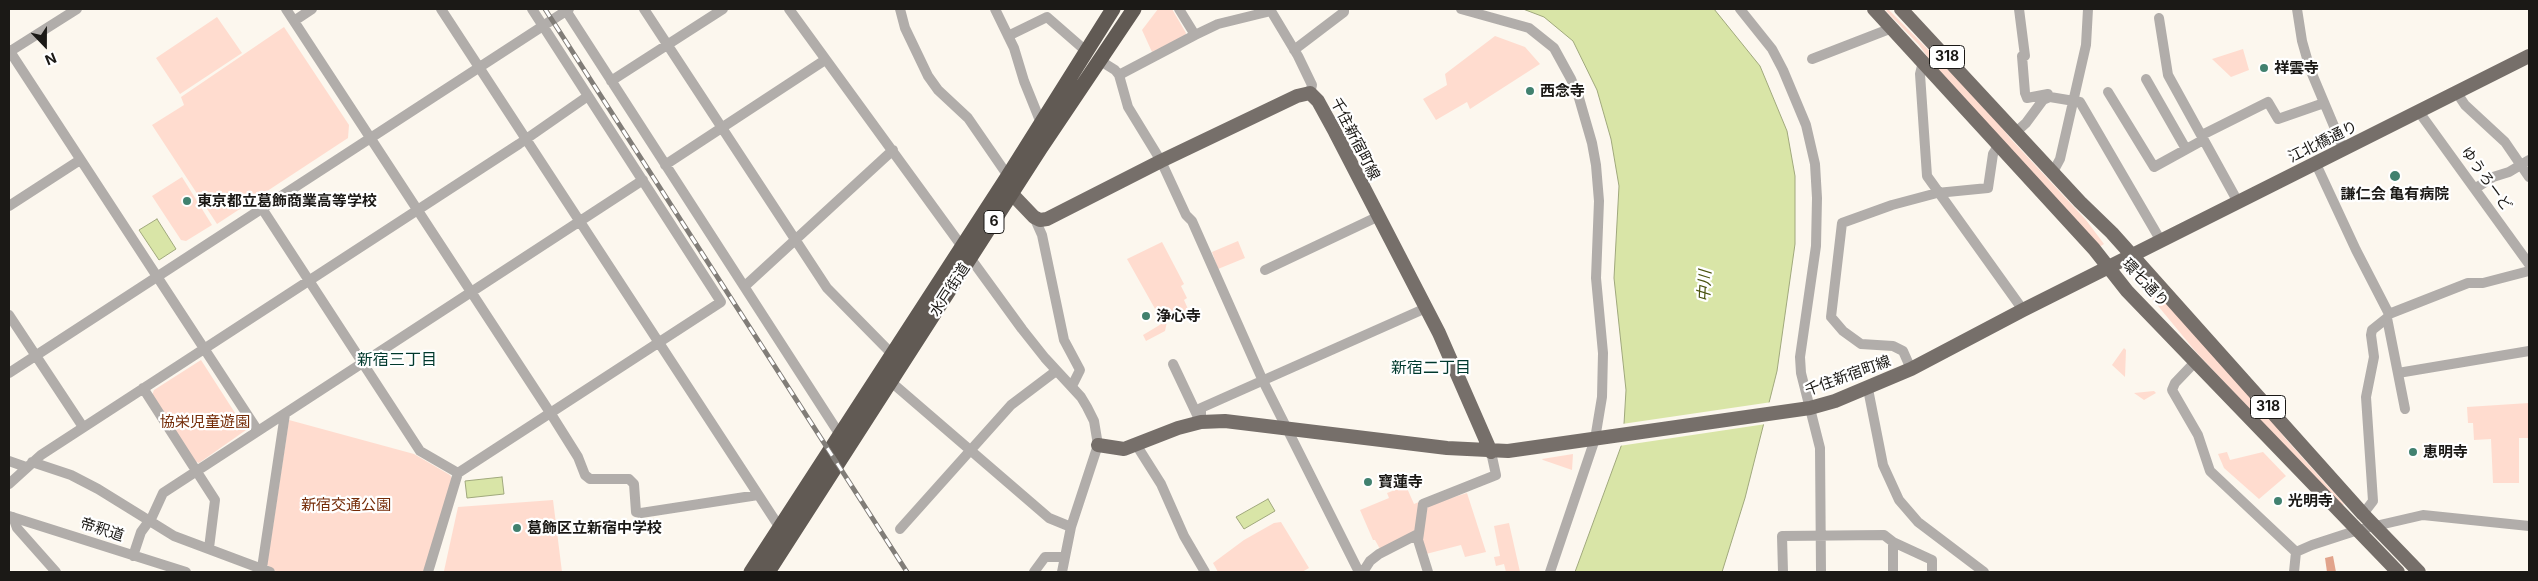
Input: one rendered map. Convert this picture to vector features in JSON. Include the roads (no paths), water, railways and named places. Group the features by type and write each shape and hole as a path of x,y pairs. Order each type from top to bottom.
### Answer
{"highway":[{"name":"水戸街道","path":"751,572 784,534 856,435 972,258 1093,56 1113,9"},
{"name":"水戸街道","path":"768,572 784,534 840,435 1041,124 1093,56 1134,9"}],"main road":[{"name":"環七通り","path":"1874,9 2108,267 2127,291 2398,572"},
{"name":"環七通り","path":"1906,11 2131,256 2363,514 2418,572"},
{"name":"江北橋通り","path":"2131,256 2529,56"},
{"name":"千住新宿町線","path":"1034,217 1040,220 1047,219 1298,96 1310,94 1322,109 1426,308 1454,365 1491,452"},
{"path":"1012,194 1034,217"},
{"name":"千住新宿町線","path":"1098,444 1124,450 1178,428 1201,422 1224,421 1491,452 1530,449 1810,408 1868,389 1911,369 2131,256"}],"street":[{"path":"77,9 9,51 256,428"},
{"path":"286,9 551,414 578,457 585,475 590,479 629,479 634,484 636,512 758,495"},
{"path":"294,21 312,9"},
{"path":"441,9 784,534"},
{"path":"428,572 458,473 721,302 532,9"},
{"path":"9,373 263,210 567,9 611,81 840,435 844,438 856,435"},
{"path":"644,9 827,288 892,354"},
{"path":"611,81 723,9"},
{"path":"789,9 1027,335 1056,371 1081,397 1094,421 1098,444 1072,527 1064,556 1062,572"},
{"path":"900,9 906,28 928,76 938,90 968,118 1001,169 1008,176"},
{"path":"995,9 1014,48 1024,81 1041,124"},
{"path":"1179,9 1196,36"},
{"path":"1294,50 1344,12 1344,9"},
{"path":"1461,9 1519,24 1544,38 1563,62 1587,122 1592,143 1598,184 1596,278 1603,353 1599,439 1550,572"},
{"path":"1740,9 1772,49 1783,70 1806,124 1815,164 1817,198 1816,237 1800,357 1800,373 1820,448 1821,572"},
{"path":"2019,9 2025,56 2022,56 2023,74 2027,98 2050,93 2074,98 2080,102 2161,241"},
{"path":"2053,172 2060,159 2086,45 2088,9"},
{"path":"2297,9 2302,42 2310,69 2344,150"},
{"path":"1119,76 1218,24 1270,11 1294,50 1312,85 1310,94"},
{"path":"2161,15 2168,75 2238,202"},
{"path":"1008,36 1047,17 1093,56 1115,70 1119,76 1128,107 1161,162 1186,215 1192,221 1263,381 1363,572 1370,561 1378,554 1418,534"},
{"path":"1812,59 1892,28"},
{"path":"665,165 825,60"},
{"path":"1923,62 1920,74 1927,176 2023,310"},
{"path":"2146,79 2186,149"},
{"path":"2108,92 2154,167 2203,137 2268,102 2278,120 2324,103"},
{"path":"2458,93 2465,105 2525,163 2529,177"},
{"path":"9,484 29,464 588,96"},
{"path":"2016,132 2026,123 2043,100 2050,97 2074,98"},
{"name":"ゆうろーど","path":"2419,112 2476,188 2529,264"},
{"path":"1911,369 1903,351 1893,346 1861,344 1843,331 1831,317 1842,223 1892,205 1938,193 1988,188 1993,154 1998,146"},
{"path":"745,286 893,150"},
{"path":"9,206 80,160"},
{"path":"2476,188 2493,177 2525,163"},
{"path":"2316,164 2388,316 2405,409"},
{"path":"133,556 141,532 149,521 163,493 256,428 285,414 643,180"},
{"path":"263,210 420,450 458,473"},
{"path":"1034,217 1042,235 1064,340 1080,370 1072,386"},
{"path":"1265,270 1377,217"},
{"path":"2363,514 2373,501 2366,396 2374,357 2372,330 2388,316 2468,283 2483,283 2529,271"},
{"path":"1201,422 1201,408 1426,308"},
{"path":"9,315 83,428"},
{"path":"2398,373 2529,350"},
{"path":"2196,361 2175,383 2172,390 2198,435 2210,471 2296,552"},
{"path":"1173,364 1201,422"},
{"path":"900,529 1011,405 1056,371"},
{"path":"890,381 1049,518 1072,527"},
{"path":"143,388 215,500 209,548"},
{"path":"1868,389 1883,465 1899,500 1918,522 1984,572"},
{"path":"9,461 71,475 174,536 266,570 285,414"},
{"path":"1137,446 1161,484 1184,536 1205,572"},
{"path":"1428,572 1418,534 1423,504 1496,476 1491,452"},
{"path":"2296,552 2358,530 2429,515 2529,526"},
{"path":"11,516 17,528 56,572"},
{"name":"帝釈道","path":"11,516 133,556 162,569 186,572"},
{"path":"1783,572 1782,536 1821,535 1884,535 1893,542 1932,560 1932,572"},
{"path":"1893,542 1893,572"},
{"path":"2294,572 2296,552"},
{"path":"1034,572 1045,558 1064,556"}],"water":[{"name":"中川","path":"1523,9 1714,9 1760,66 1787,131 1795,176 1795,244 1777,371 1745,498 1722,572 1575,572 1623,441 1626,390 1614,278 1619,186 1611,139 1597,90 1573,41 1544,17"},
{"path":"157,219 176,249 159,260 139,230"},
{"path":"502,477 504,494 467,498 465,481"},
{"path":"1268,499 1275,511 1244,529 1236,517"}],"railway":[{"path":"545,9 907,572"}],"place":[{"name":"祥雲寺","path":"2264,68"},
{"name":"西念寺","path":"1530,91"},
{"name":"謙仁会 亀有病院","path":"2395,176"},
{"name":"東京都立葛飾商業高等学校","path":"187,201"},
{"name":"浄心寺","path":"1146,316"},
{"name":"恵明寺","path":"2413,452"},
{"name":"寶蓮寺","path":"1368,482"},
{"name":"光明寺","path":"2278,501"},
{"name":"葛飾区立新宿中学校","path":"517,528"}],"district":[{"name":"新宿三丁目","path":"397,360"},
{"name":"新宿二丁目","path":"1431,368"}],"park label":[{"name":"協栄児童遊園","path":"205,422"},
{"name":"新宿交通公園","path":"346,505"}]}
